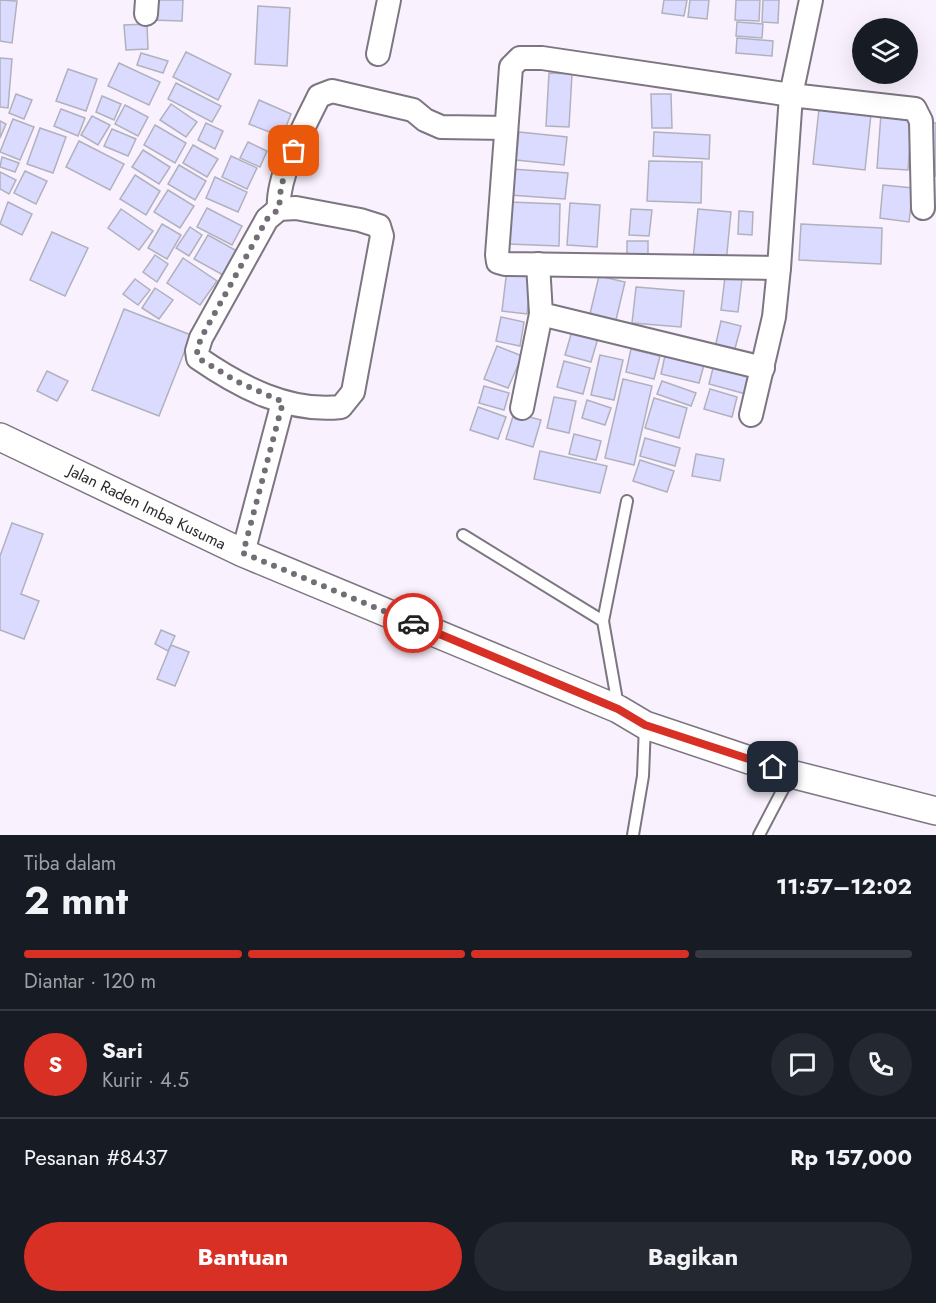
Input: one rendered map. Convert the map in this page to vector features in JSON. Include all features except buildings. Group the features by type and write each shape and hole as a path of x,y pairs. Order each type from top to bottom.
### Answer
{"street":[{"path":"378,54 389,0"},
{"path":"751,415 774,316 791,95 811,0"},
{"path":"779,268 610,268 505,264 498,261 512,67 520,58 542,58 791,95 915,109 921,121 923,208"},
{"path":"279,209 281,186 310,115 319,96 332,91 413,110 425,120 441,127 506,128"},
{"path":"296,208 360,220 379,226 382,236 353,392 341,407 319,410 283,402 220,372 198,358 197,351 201,338 267,219 279,209 296,208"},
{"path":"522,408 541,314 538,264"},
{"path":"541,314 763,368"},
{"path":"243,553 283,402"},
{"name":"Jalan Raden Imba Kusuma","path":"0,437 243,553 618,709 645,725 791,774 936,811"}],"lane":[{"path":"618,709 603,621 627,501"},
{"path":"463,535 603,621"},
{"path":"633,835 643,776 645,725"},
{"path":"759,835 791,774"}],"way so far":[{"path":"294,151 281,186 279,209 267,219 201,338 197,351 198,358 220,372 283,402 243,553 413,623"}],"route":[{"path":"413,623 618,709 645,725 773,767"}]}
